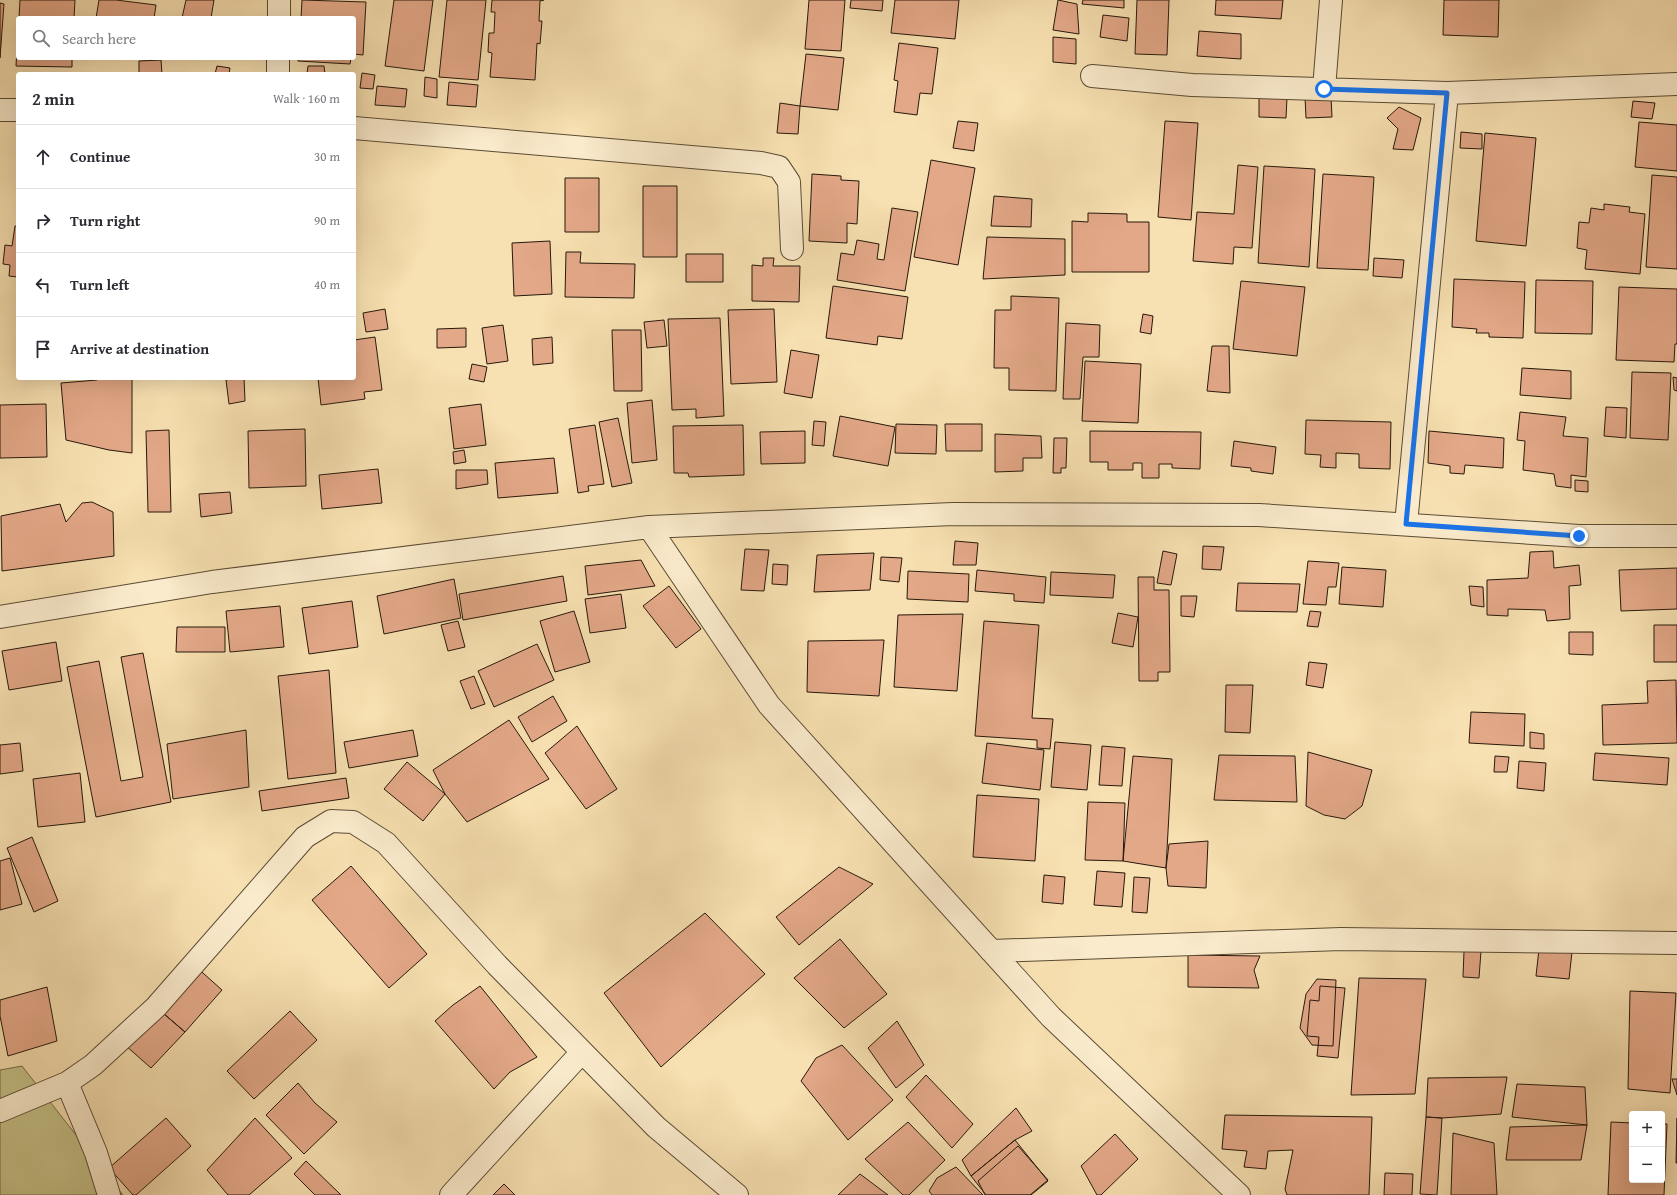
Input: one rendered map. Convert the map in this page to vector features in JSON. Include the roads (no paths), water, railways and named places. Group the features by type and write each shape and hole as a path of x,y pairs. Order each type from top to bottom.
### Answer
{"street":[{"path":"279,0 279,16"},
{"path":"1324,89 1331,0"},
{"path":"278,60 278,72"},
{"path":"1092,76 1192,85 1447,93 1677,84"},
{"path":"1406,524 1447,93"},
{"path":"0,110 16,110"},
{"path":"356,128 761,163 779,167 789,182 792,249"},
{"path":"0,617 212,582 649,527 953,514 1259,515 1579,536 1677,536"},
{"path":"649,527 770,705 1051,1017 1239,1195"},
{"path":"0,1111 67,1083 93,1065 156,1007 304,837 331,821 353,822 386,843 497,965 656,1127 737,1195"},
{"path":"992,951 1341,939 1677,942"},
{"path":"451,1195 582,1052"},
{"path":"67,1083 96,1153 109,1195"}]}
